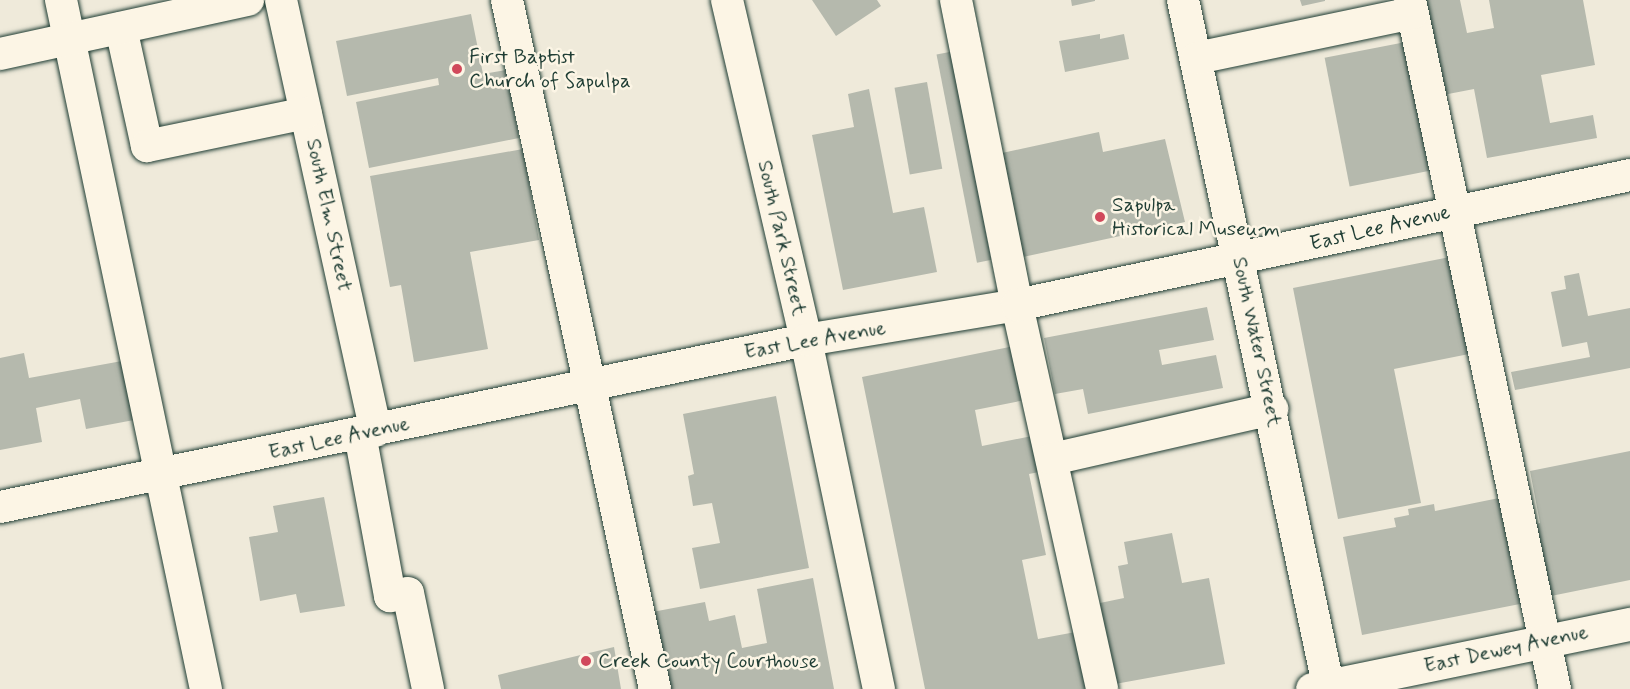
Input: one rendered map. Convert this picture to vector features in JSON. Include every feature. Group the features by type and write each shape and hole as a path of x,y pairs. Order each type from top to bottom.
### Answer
{"main road":[{"name":"East Dewey Avenue","path":"1323,688 1630,624"}],"street":[{"path":"61,0 206,689"},
{"path":"0,54 248,0"},
{"name":"South Elm Street","path":"281,0 306,113 368,433 390,596 408,593 428,689"},
{"path":"507,0 655,689"},
{"name":"South Park Street","path":"727,0 806,340 879,689"},
{"path":"956,0 1017,305 1102,689"},
{"name":"South Water Street","path":"1183,0 1272,409 1323,688"},
{"path":"1197,58 1411,6 1555,689"},
{"path":"121,28 147,146 306,113"},
{"name":"East Lee Avenue","path":"0,507 161,476 806,340 1017,305 1630,175"},
{"path":"1052,459 1272,409"}],"building":[{"path":"812,0 877,0 881,6 836,36"},
{"path":"1071,0 1095,0 1095,1 1072,6"},
{"path":"1300,0 1325,0 1325,1 1302,6"},
{"path":"1425,0 1460,0 1467,33 1494,28 1489,0 1583,0 1595,65 1541,75 1550,123 1593,115 1597,138 1487,158 1474,89 1443,95"},
{"path":"471,14 483,74 506,70 519,138 369,168 356,102 439,85 438,78 347,96 336,41"},
{"path":"1100,34 1100,39 1124,34 1129,59 1065,72 1059,41"},
{"path":"1411,41 1436,170 1350,186 1325,58"},
{"path":"965,49 1005,257 977,263 937,55"},
{"path":"927,82 942,169 910,174 895,88"},
{"path":"869,89 893,213 924,207 937,272 843,290 812,135 854,127 848,94"},
{"path":"1099,132 1103,152 1165,139 1185,222 1023,257 1002,153"},
{"path":"523,149 539,240 470,252 488,349 414,362 401,285 390,287 370,176"},
{"path":"1455,256 1474,353 1394,369 1421,503 1338,519 1293,288"},
{"path":"1579,273 1588,316 1630,308 1630,368 1515,390 1511,372 1590,357 1587,342 1562,347 1551,292 1566,289 1564,276"},
{"path":"1207,307 1214,340 1159,350 1162,365 1216,355 1223,388 1088,414 1083,389 1055,394 1044,338"},
{"path":"1024,344 1035,398 975,410 982,446 1042,434 1049,470 1029,474 1046,555 1022,560 1038,639 1081,631 1093,689 925,689 862,377"},
{"path":"24,353 29,378 122,361 134,420 86,429 80,399 36,408 42,442 0,450 0,358"},
{"path":"776,396 809,568 700,589 692,548 720,543 712,503 693,506 688,476 694,474 683,414"},
{"path":"1630,451 1630,580 1546,597 1532,525 1540,523 1530,471"},
{"path":"324,497 345,606 300,613 296,594 260,601 249,537 278,532 273,506"},
{"path":"1504,497 1525,603 1362,635 1343,537 1396,527 1394,518 1409,515 1408,509 1434,504 1435,511"},
{"path":"1172,533 1182,583 1209,578 1225,664 1115,684 1100,603 1124,598 1118,566 1128,564 1124,542"},
{"path":"813,578 834,689 662,689 647,613 705,602 709,621 735,615 742,648 767,643 757,589"},
{"name":"Creek County Courthouse","path":"614,647 621,689 501,689 498,675"}],"place":[{"name":"First Baptist Church of Sapulpa","path":"457,69"},
{"name":"Sapulpa Historical Museum","path":"1100,217"},
{"name":"Creek County Courthouse","path":"586,661"}]}
